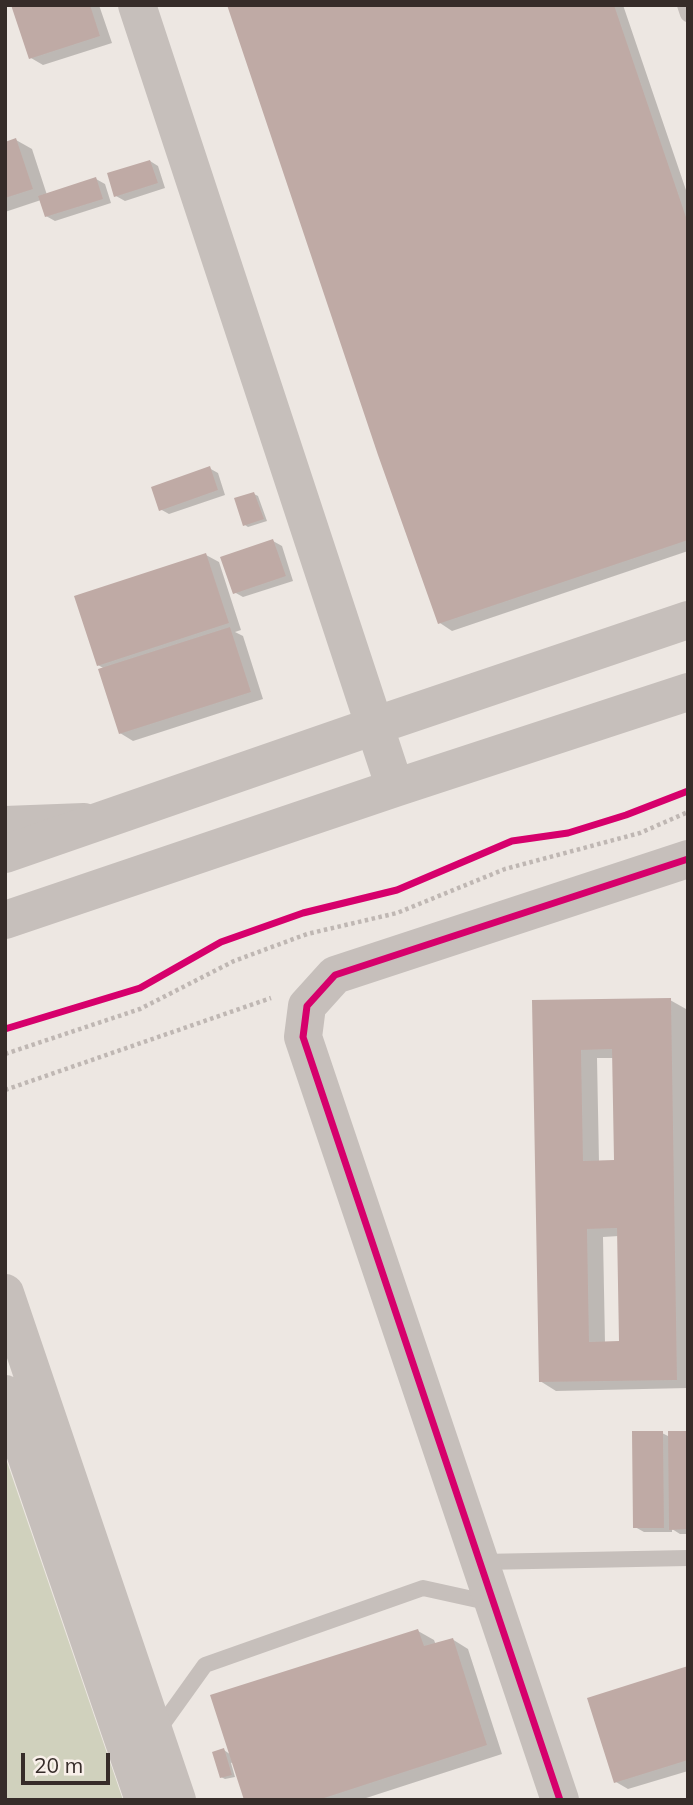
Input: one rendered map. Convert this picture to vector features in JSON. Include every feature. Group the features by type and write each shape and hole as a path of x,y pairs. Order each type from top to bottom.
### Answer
{"street":[{"path":"137,5 395,788"},
{"path":"5,854 688,620"},
{"path":"5,920 688,692"},
{"path":"5,822 109,818"},
{"path":"560,1800 303,1037 307,1006 335,975 688,859"},
{"path":"5,1293 177,1800"},
{"path":"5,1394 144,1800"}],"lane":[{"path":"685,5 688,14"},
{"path":"481,1563 688,1558"},
{"path":"155,1736 205,1665 423,1588 494,1604"}],"path":[{"path":"5,1029 141,988 221,942 292,917 397,891 512,841 568,833 688,792"},
{"path":"5,1054 140,1009 234,961 307,934 397,913 505,869 640,833 688,812"},
{"path":"5,1090 271,998"}],"green space":[{"path":"5,1456 123,1800 5,1800"}],"building":[{"path":"11,5 90,5 100,36 29,59"},
{"path":"227,5 614,5 688,223 688,540 438,624 378,455"},
{"path":"16,138 33,189 5,198 5,142"},
{"path":"150,160 158,183 114,197 107,173"},
{"path":"96,177 103,199 45,217 38,196"},
{"path":"210,466 218,490 159,511 151,487"},
{"path":"254,492 264,519 243,526 234,498"},
{"path":"273,539 286,576 233,594 220,557"},
{"path":"206,553 229,623 97,666 74,596"},
{"path":"230,627 251,692 119,734 98,669"},
{"path":"671,998 677,1380 539,1382 532,1000","holes":["612,1049 614,1160 583,1161 581,1050","617,1228 619,1341 589,1342 587,1229"]},
{"path":"632,1431 663,1431 664,1528 633,1528"},
{"path":"668,1431 688,1431 688,1529 669,1530"},
{"path":"418,1629 424,1646 453,1638 487,1745 318,1800 244,1800 210,1695"},
{"path":"688,1666 688,1760 614,1783 587,1698"},
{"path":"224,1748 232,1775 220,1778 212,1752"}],"cycle path":[{"path":"5,1029 140,988 221,942 303,913 397,890 512,841 568,833 626,815 688,791"},
{"path":"560,1800 303,1037 307,1006 335,975 688,859"}]}
